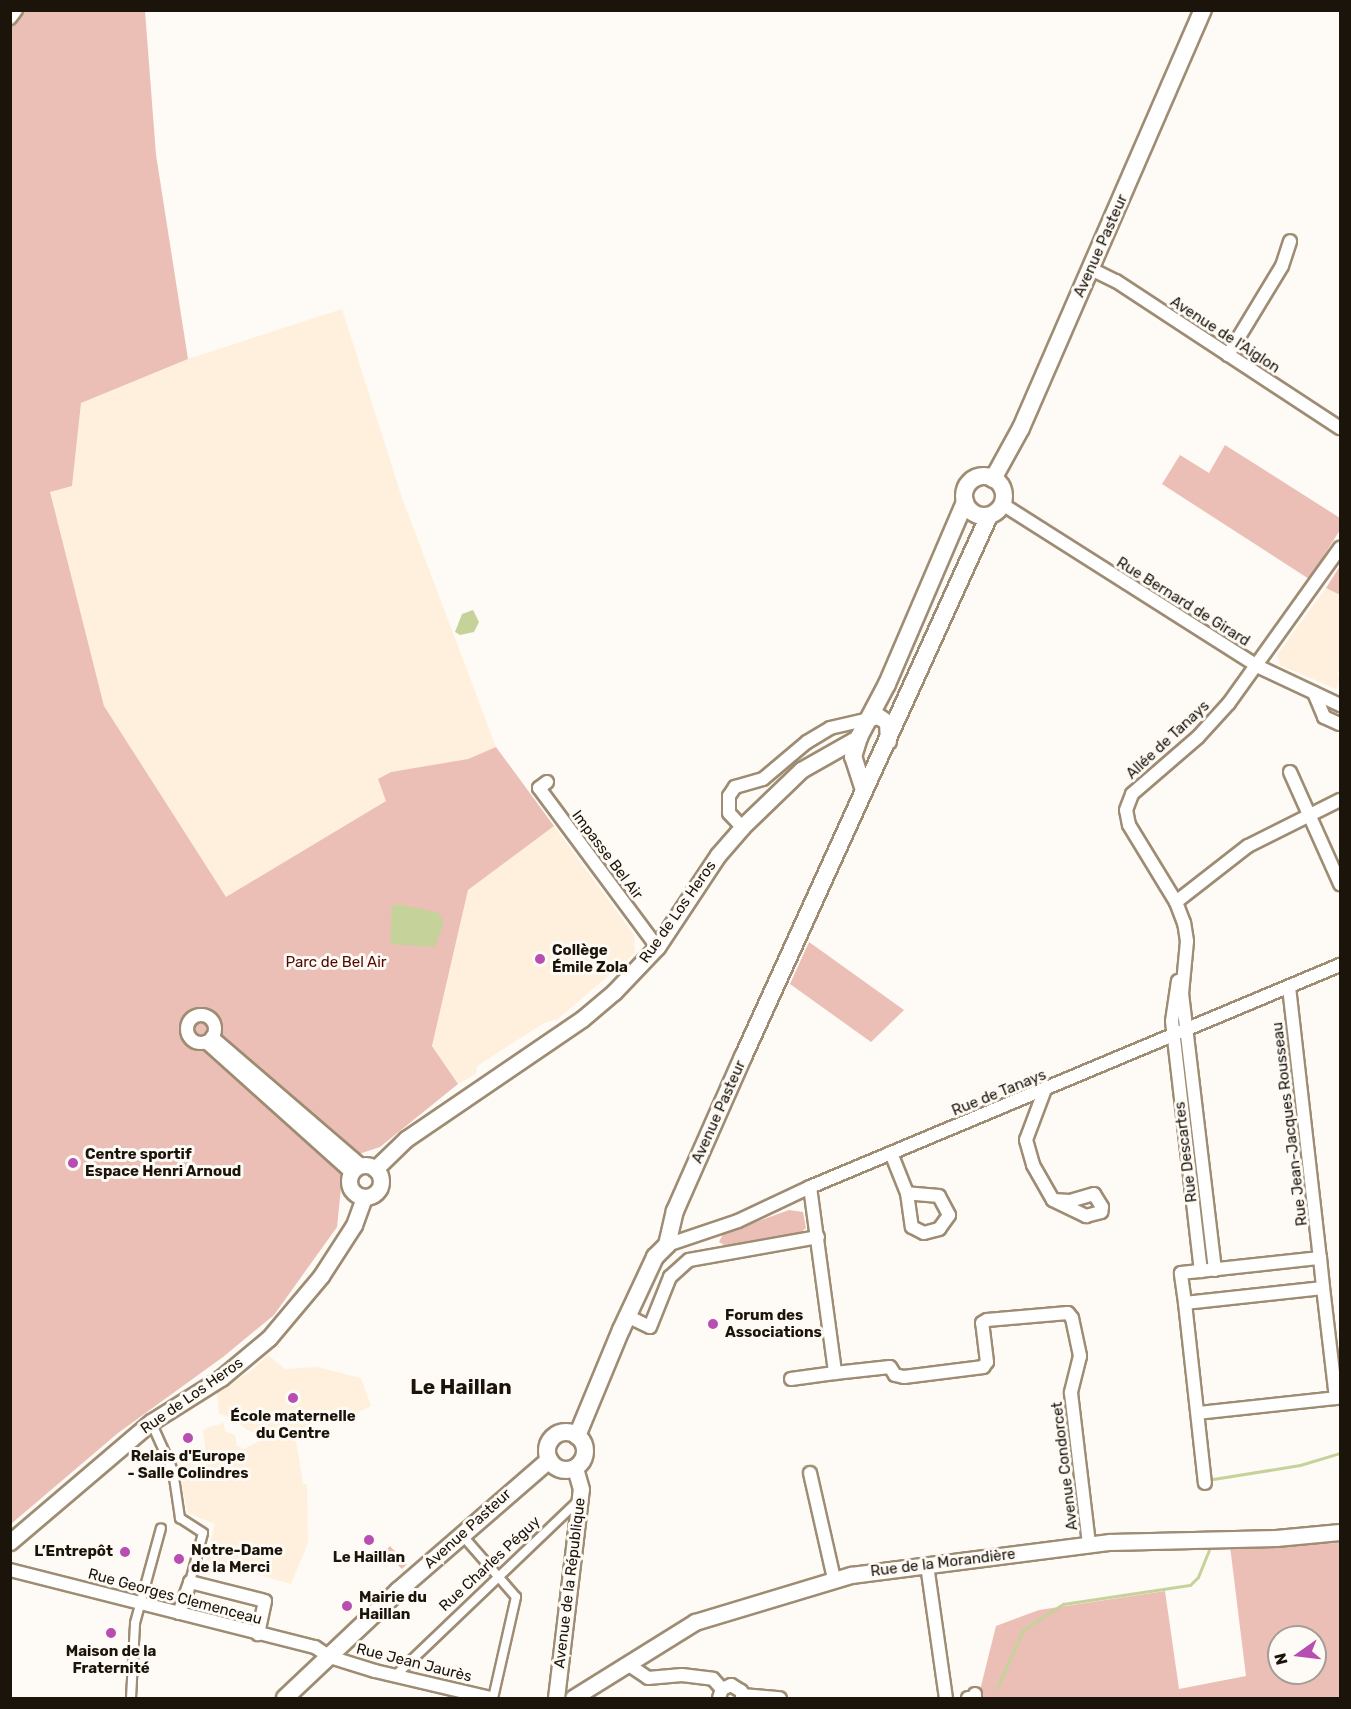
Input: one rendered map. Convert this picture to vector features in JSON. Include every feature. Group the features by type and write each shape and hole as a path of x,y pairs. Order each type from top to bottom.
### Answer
{"main road":[{"name":"Avenue Pasteur","path":"993,478 1021,428 1203,10"},
{"path":"863,787 854,765 859,737 870,718 965,502 965,490 972,480 993,478 1002,488 1002,504"},
{"path":"965,502 974,513 989,516"},
{"name":"Avenue Pasteur","path":"577,1436 627,1316 655,1257 667,1245 675,1211 863,787 873,776 989,516 1002,504"},
{"path":"565,1432 577,1436 585,1453 574,1468 557,1468 549,1460 547,1448 553,1436 565,1432"},
{"name":"Avenue Pasteur","path":"285,1698 462,1534 549,1460"}],"street":[{"path":"10,18 16,10"},
{"path":"1228,355 1282,266 1290,241"},
{"name":"Avenue de l'Aiglon","path":"1090,269 1116,281 1341,428"},
{"name":"Rue Bernard de Girard","path":"1002,504 1257,666 1341,548"},
{"path":"1257,666 1341,705"},
{"name":"Allée de Tanays","path":"1176,902 1129,825 1126,810 1132,794 1198,737 1257,666"},
{"path":"1314,693 1324,717 1341,724"},
{"path":"742,827 729,813 729,796 735,787 770,774 807,742 830,728 845,723 856,725 878,716 887,722 888,741"},
{"name":"Rue de Los Heros","path":"10,1542 151,1422 221,1378 293,1313 354,1225 364,1197 375,1193 380,1184 363,1169 582,1019 657,947 718,855 742,827 801,770 859,737"},
{"path":"826,754 836,754 854,765"},
{"path":"1290,772 1341,884"},
{"name":"Impasse Bel Air","path":"547,782 538,788 657,947"},
{"path":"1185,958 1184,923 1176,902 1248,846 1341,801"},
{"name":"Rue Descartes","path":"1185,958 1182,994 1215,1270"},
{"name":"Rue Descartes","path":"1185,958 1172,1007 1202,1271"},
{"name":"Rue de Tanays","path":"667,1245 698,1237 810,1187 1044,1092 1341,965"},
{"name":"Rue Jean-Jacques Rousseau","path":"1289,987 1323,1288"},
{"path":"209,1040 363,1169 350,1186 364,1197"},
{"path":"1044,1092 1026,1147 1053,1200"},
{"path":"891,1153 907,1193"},
{"path":"810,1187 835,1373"},
{"path":"627,1316 650,1327 670,1277 689,1260 818,1238"},
{"path":"1205,1483 1181,1273 1320,1258"},
{"path":"1185,1303 1323,1288 1336,1398 1198,1413"},
{"name":"Avenue Condorcet","path":"791,1379 890,1367 895,1376 904,1377 983,1367 987,1362 982,1323 1068,1313 1076,1326 1080,1356 1071,1393 1089,1545"},
{"path":"151,1422 172,1471 180,1518 203,1533 179,1613"},
{"name":"Avenue de la République","path":"556,1698 579,1500 574,1468"},
{"path":"810,1473 824,1522 834,1579"},
{"name":"Rue Charles Péguy","path":"396,1675 579,1500"},
{"path":"131,1698 135,1623 161,1528"},
{"name":"Rue de la Morandière","path":"573,1698 629,1665 675,1631 696,1622 834,1579 1089,1545 1276,1538 1341,1532"},
{"path":"462,1534 516,1597 492,1698"},
{"path":"927,1565 945,1698"},
{"name":"Rue Georges Clemenceau","path":"10,1570 315,1647 330,1657"},
{"path":"190,1582 265,1601 258,1634"},
{"name":"Rue Jean Jaurès","path":"330,1657 492,1698"},
{"path":"629,1665 648,1678 682,1675 713,1679 721,1694 735,1686 742,1697 780,1698"}],"shaded area":[{"path":"342,309 402,498 496,747 468,759 391,772 378,779 386,801 226,898 104,706 49,492 72,486 81,403 188,359"},
{"path":"1326,588 1340,595 1340,671 1337,673 1340,678 1336,689 1280,665 1277,655"},
{"path":"473,610 479,622 474,632 460,635 455,632 462,614"},
{"name":"Collège Émile Zola","path":"554,826 634,935 635,953 558,1019 544,1023 477,1066 476,1074 458,1084 432,1046 468,890"},
{"path":"399,904 439,913 444,923 435,947 390,944 392,906"},
{"path":"268,1355 285,1369 317,1367 361,1378 371,1406 348,1417 314,1419 314,1427 295,1434 303,1484 307,1484 308,1543 291,1584 206,1560 215,1524 188,1513 176,1459 206,1453 203,1431 224,1423 225,1431 235,1435 237,1446 244,1449 271,1435 261,1429 256,1433 247,1430 233,1418 219,1414 217,1392 251,1371"}],"green space":[{"name":"Parc de Bel Air","path":"23,11 145,11 156,155 188,359 81,403 72,486 50,492 104,706 226,897 386,801 378,779 391,772 468,759 496,747 554,826 468,890 432,1046 458,1084 380,1147 344,1159 337,1227 274,1315 223,1357 118,1433 11,1524 10,28"},
{"path":"1225,445 1340,518 1340,530 1309,579 1162,484 1180,455 1209,473"},
{"path":"1340,566 1340,595 1326,588"},
{"path":"809,942 904,1010 871,1042 790,984"},
{"path":"789,1210 803,1212 806,1228 797,1236 726,1246 719,1242 723,1234"},
{"path":"1340,1543 1340,1698 978,1698 996,1626 1039,1610 1165,1591 1179,1689 1246,1676 1230,1546"},
{"path":"390,1546 407,1564 402,1569 384,1552"}],"waterway":[{"path":"1213,1479 1300,1465 1340,1453"},
{"path":"997,1688 1023,1630 1063,1604 1190,1585 1198,1577 1212,1543"}],"place":[{"name":"Collège Émile Zola","path":"540,959"},
{"name":"Centre sportif Espace Henri Arnoud","path":"73,1163"},
{"name":"Forum des Associations","path":"713,1324"},
{"name":"École maternelle du Centre","path":"293,1398"},
{"name":"Relais d'Europe - Salle Colindres","path":"188,1438"},
{"name":"Le Haillan","path":"369,1540"},
{"name":"L’Entrepôt","path":"125,1552"},
{"name":"Notre-Dame de la Merci","path":"179,1559"},
{"name":"Mairie du Haillan","path":"347,1606"},
{"name":"Maison de la Fraternité","path":"111,1633"}],"district":[{"name":"Le Haillan","path":"461,1387"}]}
